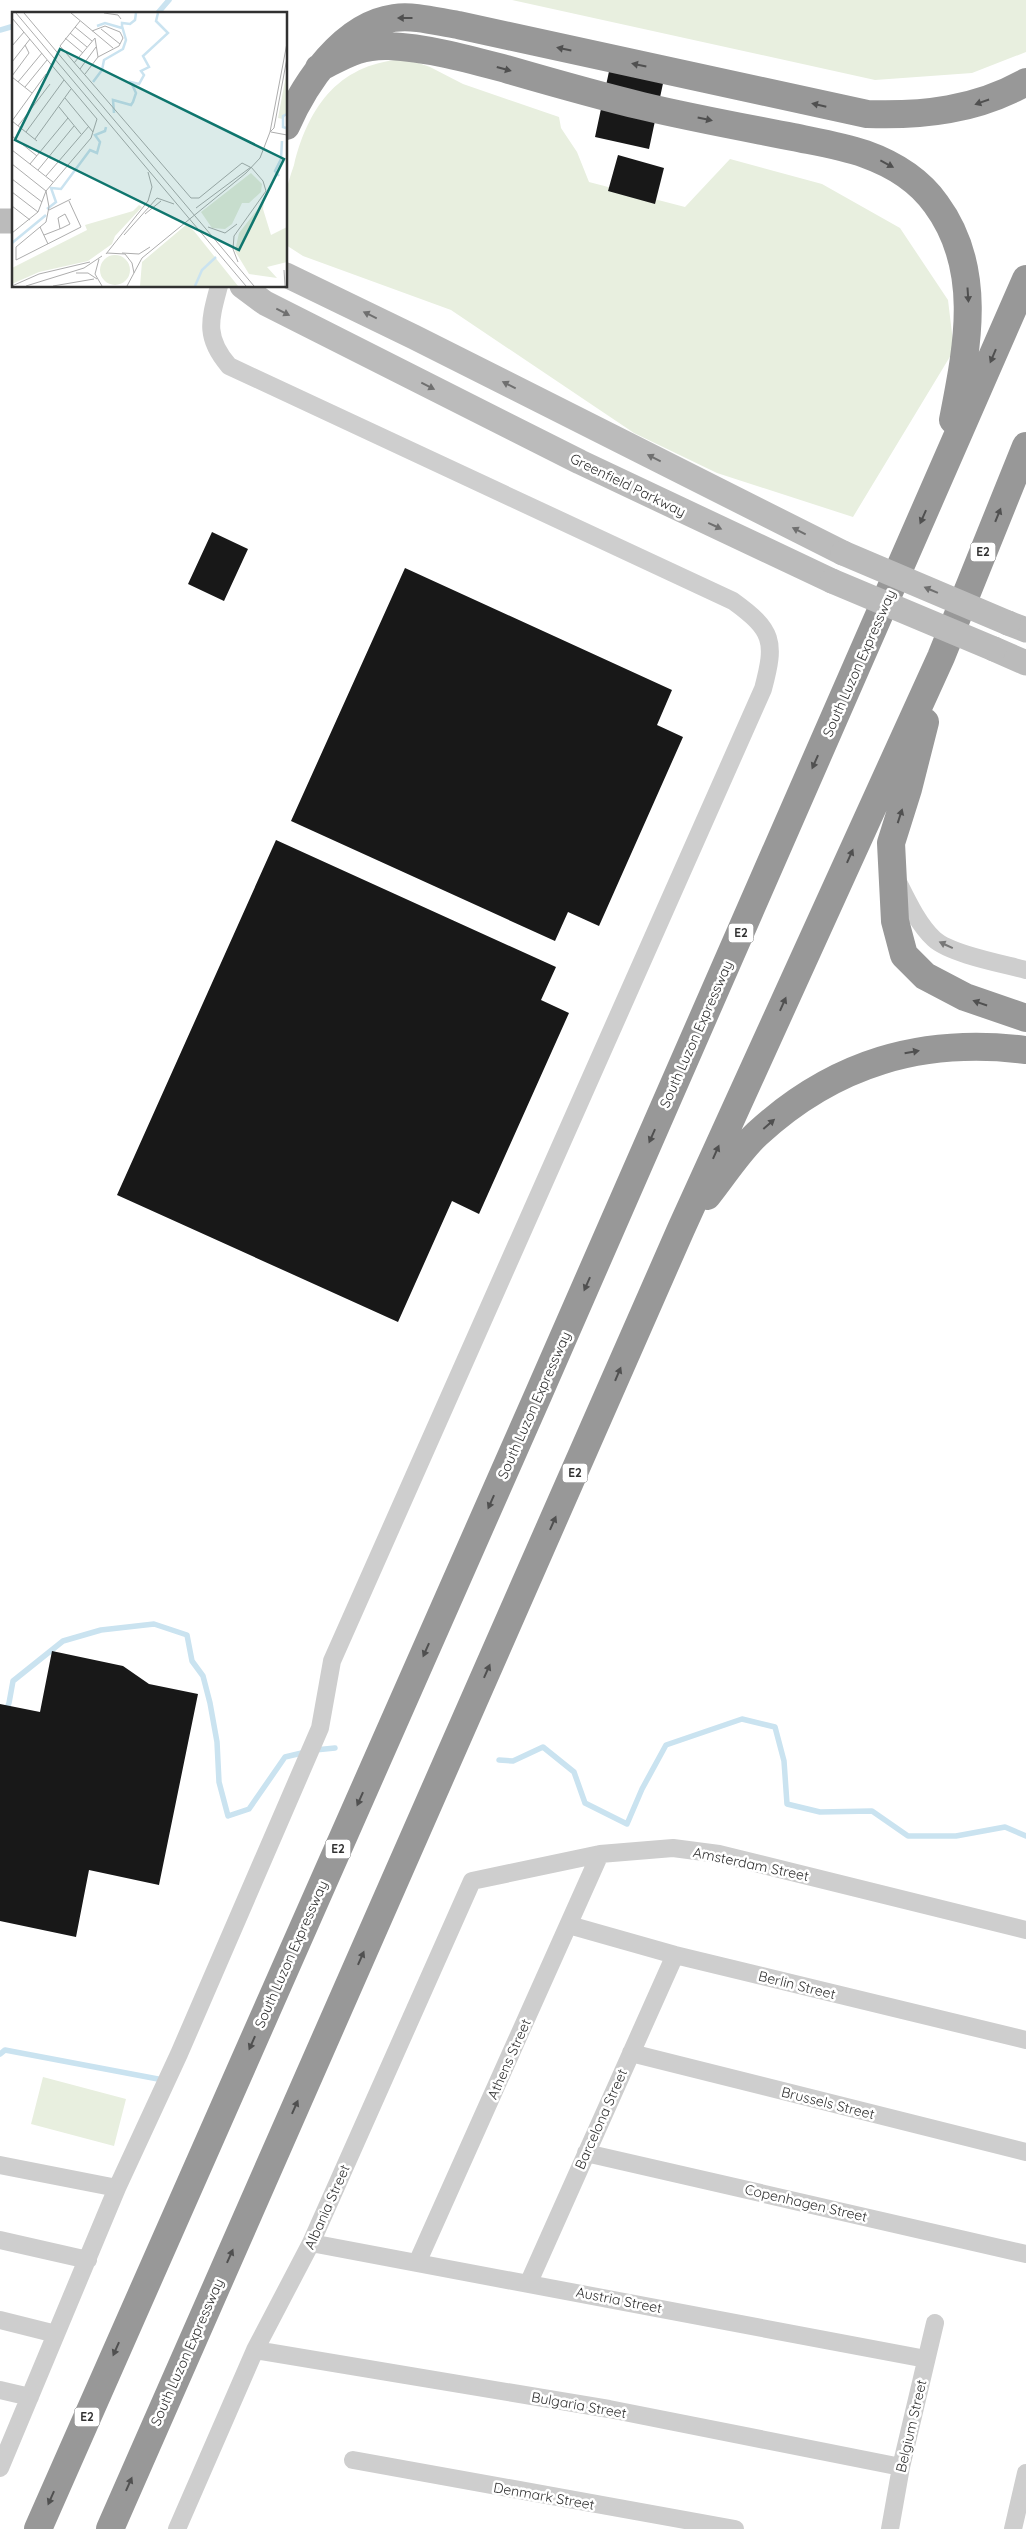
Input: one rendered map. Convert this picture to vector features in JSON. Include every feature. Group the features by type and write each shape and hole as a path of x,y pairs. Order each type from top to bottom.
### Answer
{"highway":[{"path":"288,122 302,93 320,68 354,35 377,22 395,18 414,18 866,114 898,115 948,110 994,97 1026,82"},
{"path":"320,68 359,48 388,46 412,48 457,56 644,106 841,147 872,157 897,169 924,190 937,204 956,239 966,279 969,314 967,345 942,473"},
{"name":"South Luzon Expressway","path":"38,2529 1026,280"},
{"name":"South Luzon Expressway","path":"110,2529 681,1228 941,657 1026,446"},
{"path":"941,657 908,789 891,843 895,921 904,954 925,976 965,998 1026,1018"},
{"path":"681,1228 755,1136 782,1113 827,1083 885,1058 928,1049 984,1046 1026,1050"}],"main road":[{"path":"288,276 423,341 843,553 1017,626"},
{"name":"Greenfield Parkway","path":"245,288 265,303 588,466 832,581 1026,663"}],"street":[{"path":"0,2467 117,2188 179,2054 320,1728 332,1661 763,688 770,655 769,636 757,619 733,601 229,366 215,345 210,332 211,318 218,288"},
{"path":"892,868 908,902 935,940 960,951 1026,970"},
{"name":"Amsterdam Street","path":"472,1881 600,1854 673,1848 718,1854 1026,1930"},
{"name":"Athens Street","path":"417,2263 600,1854"},
{"name":"Albania Street","path":"177,2529 255,2350 311,2244 472,1881"},
{"name":"Berlin Street","path":"569,1924 675,1955 1026,2040"},
{"name":"Barcelona Street","path":"529,2282 675,1955"},
{"name":"Brussels Street","path":"631,2053 1026,2152"},
{"name":"Copenhagen Street","path":"586,2153 1026,2254"},
{"path":"0,2165 117,2188"},
{"path":"0,2240 88,2260"},
{"name":"Austria Street","path":"311,2244 529,2282 926,2359"},
{"path":"0,2320 56,2334"},
{"name":"Belgium Street","path":"890,2529 901,2467 935,2323"},
{"name":"Bulgaria Street","path":"255,2350 609,2409 901,2467"},
{"path":"0,2390 30,2397"},
{"name":"Denmark Street","path":"353,2460 735,2529"},
{"path":"1013,2529 1026,2473"}],"green space":[{"path":"512,0 1026,0 1026,52 972,73 875,80"},
{"path":"407,59 430,67 463,84 559,117 561,128 577,152 589,182 685,207 730,159 822,184 900,228 948,300 954,350 853,517 717,473 634,433 451,310 303,256 288,246 288,184 300,143 309,123 319,105 331,90 346,78 364,68 384,62"},
{"path":"43,2077 126,2099 114,2146 31,2124"}],"building":[{"path":"614,48 668,60 649,149 595,137"},
{"path":"618,155 664,168 655,204 608,191"},
{"path":"212,532 248,549 224,601 188,584"},
{"path":"405,568 672,690 657,725 683,737 599,926 568,912 555,941 291,821"},
{"path":"276,840 556,967 541,1000 569,1013 479,1214 452,1201 398,1322 117,1195"},
{"path":"52,1651 123,1666 149,1684 198,1694 159,1885 89,1870 76,1937 0,1921 0,1704 40,1712"}],"waterway":[{"path":"159,12 169,0"},
{"path":"0,30 12,27"},
{"path":"0,1725 9,1703 13,1681 63,1641 101,1630 154,1624 187,1635 192,1661 203,1676 217,1742 219,1782 228,1816 249,1809 285,1757 306,1752"},
{"path":"499,1760 513,1761 543,1747 574,1772 585,1803 627,1824 642,1789 666,1745 742,1719 775,1727 784,1761 787,1804 820,1812 872,1811 908,1836 956,1836 1005,1827 1026,1836"},
{"path":"315,1750 335,1748"},
{"path":"0,2054 5,2050 158,2079"}]}
